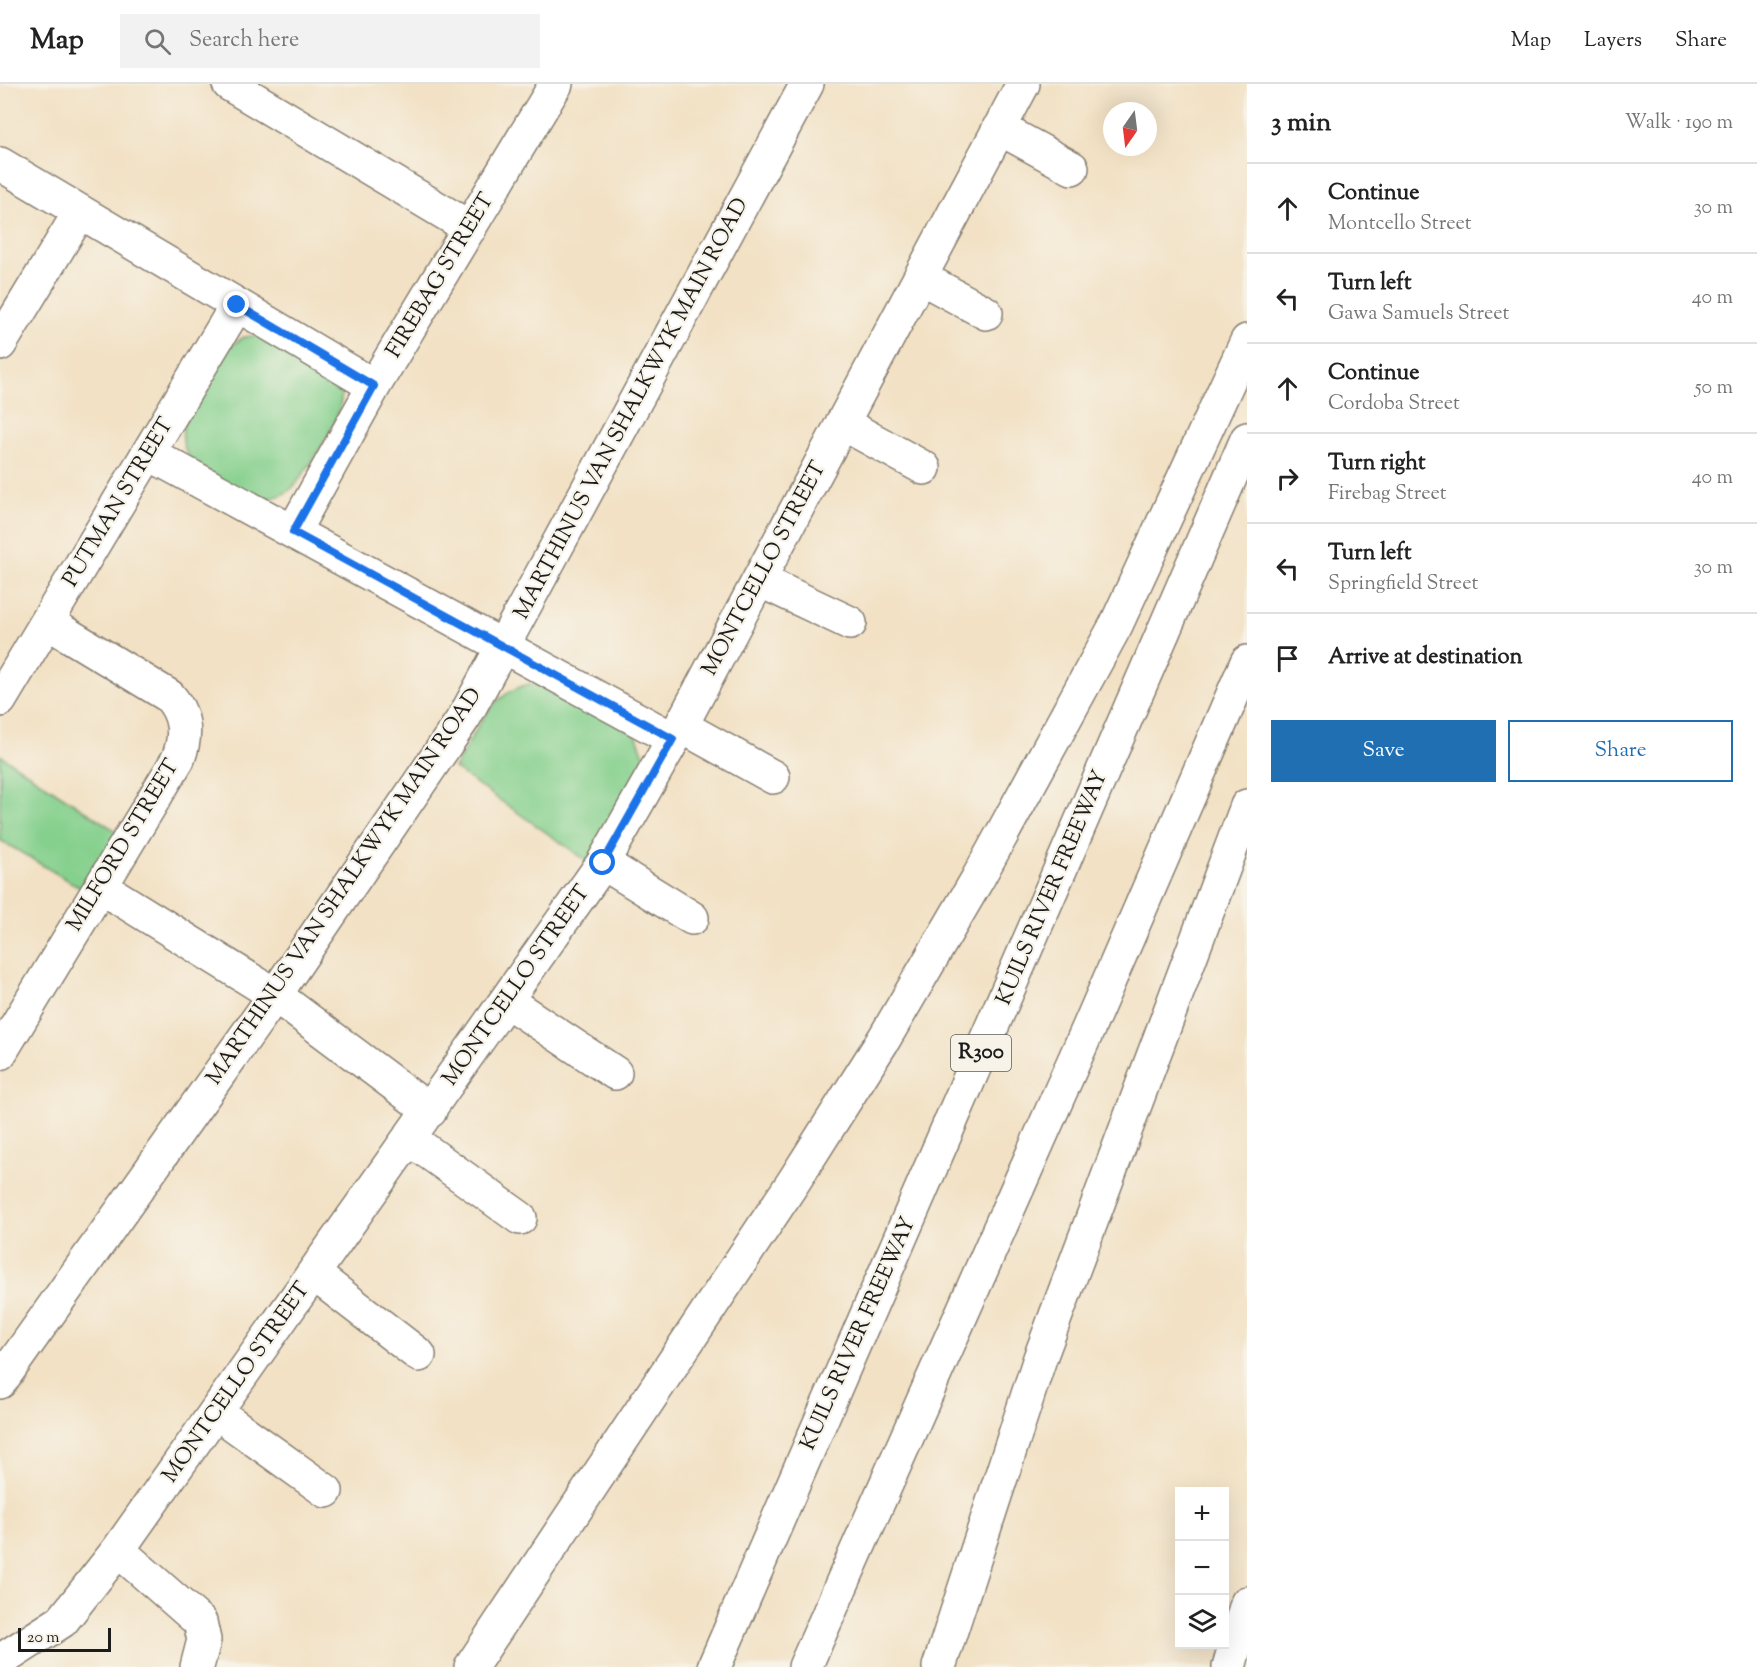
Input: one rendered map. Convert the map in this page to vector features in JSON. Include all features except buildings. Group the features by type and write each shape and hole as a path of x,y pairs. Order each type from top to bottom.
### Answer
{"main road":[{"path":"229,84 470,228"},
{"name":"FIREBAG STREET","path":"293,532 374,386 556,84"},
{"name":"MARTHINUS VAN SHALKWYK MAIN ROAD","path":"0,1382 275,995 465,716 807,84"},
{"name":"MONTCELLO STREET","path":"0,1661 62,1621 118,1550 603,863 677,733 1023,84"},
{"path":"999,128 1072,168"},
{"path":"0,164 374,386"},
{"path":"0,344 80,212"},
{"path":"920,277 986,313"},
{"name":"PUTMAN STREET","path":"0,700 237,305"},
{"path":"471,1667 788,1191 884,1039 977,880 1116,625 1247,341"},
{"path":"842,423 924,468"},
{"name":"KUILS RIVER FREEWAY","path":"714,1667 1247,439"},
{"path":"148,453 503,648 773,777"},
{"path":"759,580 850,623"},
{"name":"MILFORD STREET","path":"0,1053 178,759 184,729 177,706 169,696 47,622"},
{"path":"805,1667 1089,1028 1247,662"},
{"path":"939,1667 1040,1358 1247,806"},
{"path":"603,863 692,918"},
{"path":"101,887 275,995 430,1111"},
{"path":"507,1002 615,1073"},
{"path":"410,1139 520,1218"},
{"path":"314,1274 419,1355"},
{"path":"216,1412 326,1491"},
{"path":"118,1550 200,1622 204,1640 197,1667"},
{"path":"1229,1667 1247,1603"}],"green space":[{"path":"264,336 321,368 335,378 341,388 341,401 337,416 321,447 296,484 289,491 272,498 256,496 212,474 189,457 183,441 183,425 227,348 244,337"},
{"path":"529,684 542,685 636,734 645,758 587,861 454,768 476,729 493,706 515,689"},
{"path":"0,755 119,833 84,890 0,840"}],"route":[{"path":"237,305 374,386 293,532 673,739 603,863"}]}
